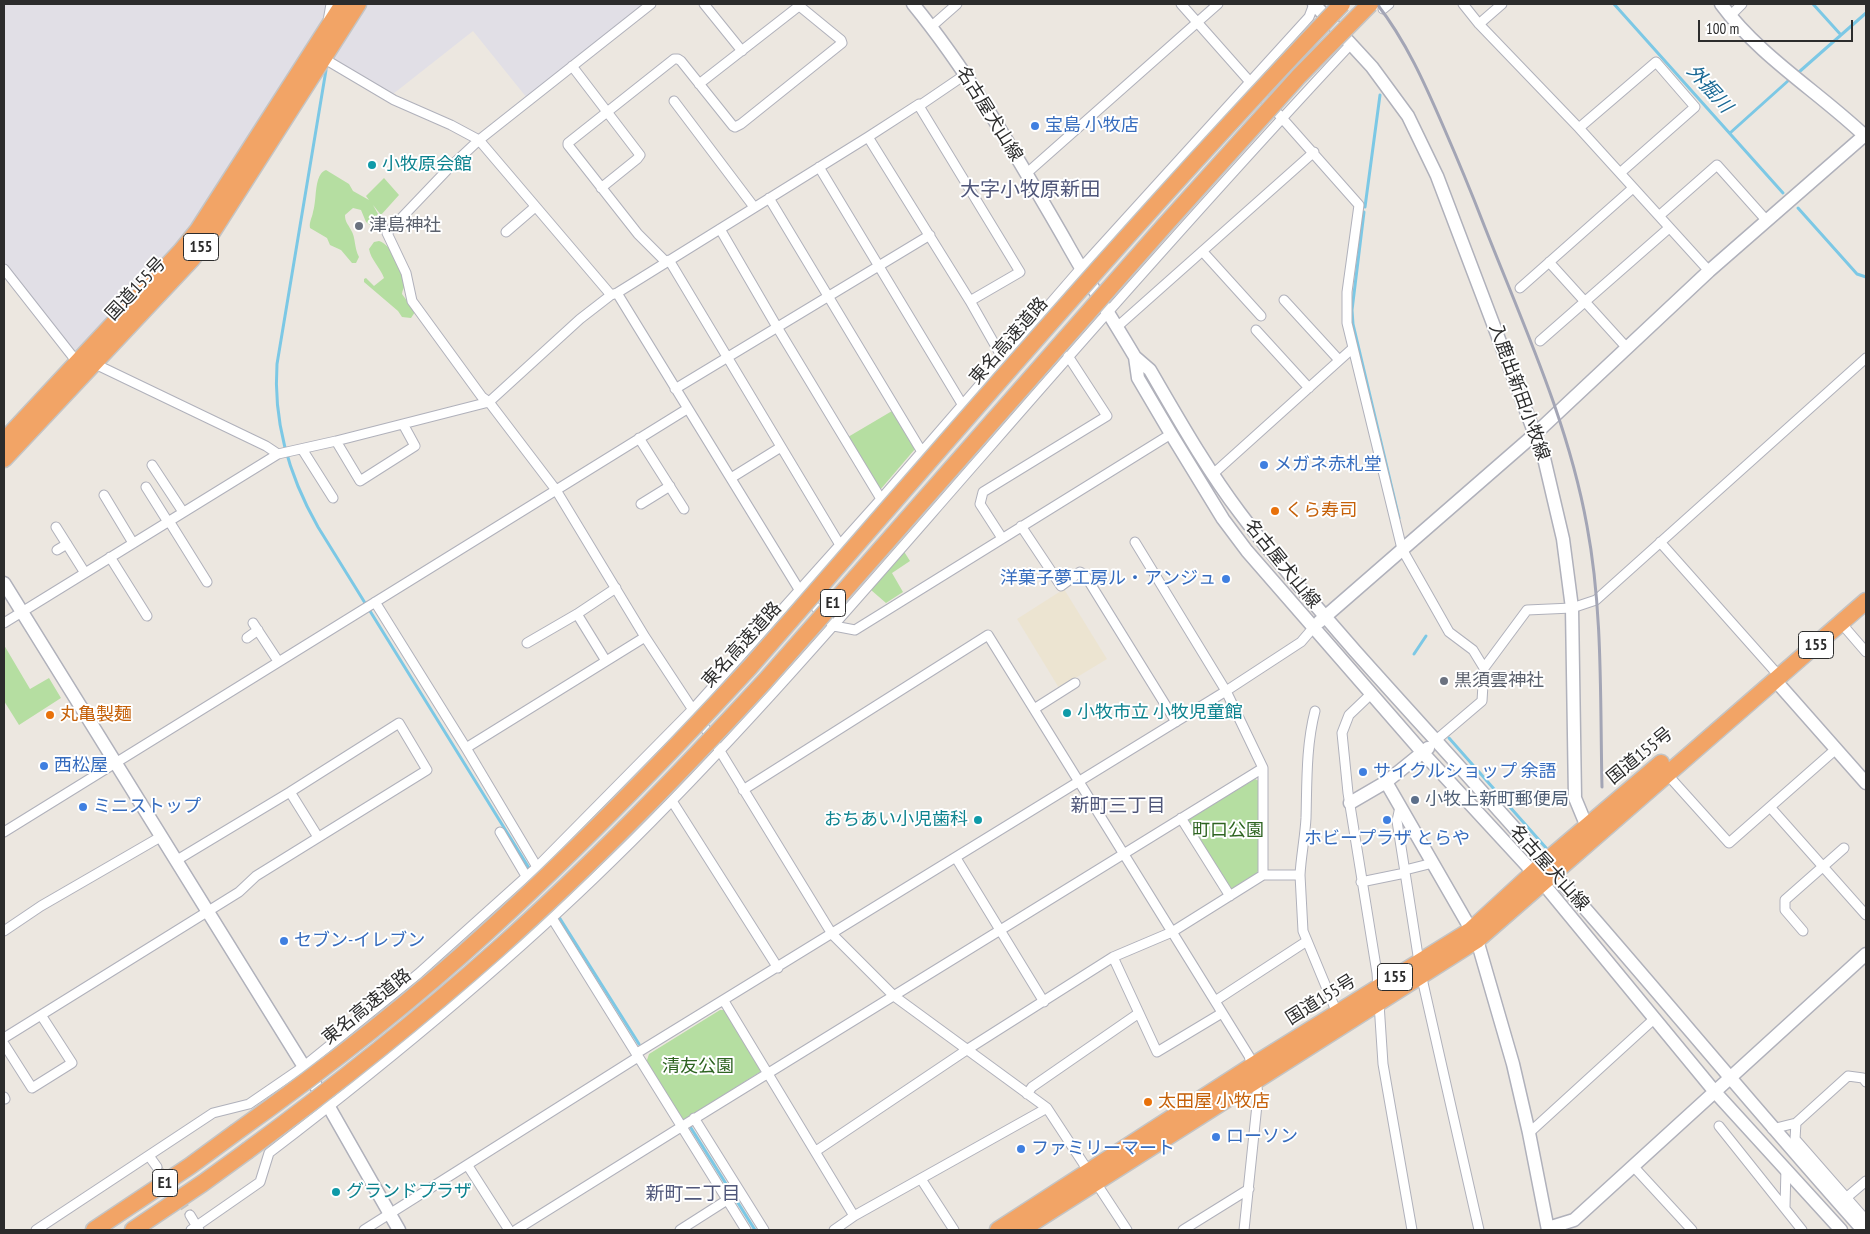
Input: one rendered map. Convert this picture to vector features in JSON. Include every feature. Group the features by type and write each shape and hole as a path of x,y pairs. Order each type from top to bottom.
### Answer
{"highway":[{"name":"国道155号","path":"4,441 181,251 198,230 325,32 355,4"},
{"name":"国道155号","path":"4,459 192,259 209,237 323,58 355,4"},
{"name":"東名高速道路","path":"94,1230 190,1166 348,1049 418,993 485,934 633,791 750,667 1143,218 1285,63 1342,4"},
{"name":"E1","path":"133,1230 203,1184 360,1065 499,948 570,882 704,746 772,673 1165,224 1299,76 1380,6"},
{"name":"国道155号","path":"1021,1230 1093,1177 1474,935 1544,872 1666,773 1866,601"},
{"name":"国道155号","path":"1544,872 1587,827 1664,761 1745,699 1774,682"},
{"name":"国道155号","path":"1254,1073 1337,1013 1377,995"},
{"name":"国道155号","path":"998,1230 1093,1177"}],"main road":[{"name":"名古屋犬山線","path":"913,4 932,26 966,74 1135,357 1150,370 1213,474 1261,540 1435,741 1544,872 1731,1078 1772,1129 1863,1230"},
{"name":"入鹿出新田小牧線","path":"1314,4 1372,67 1404,110 1437,176 1544,458 1563,539 1572,608 1575,798 1587,827"},
{"path":"1314,628 1325,616 1535,434 1709,271 1866,136 1738,27 1721,4"},
{"name":"名古屋犬山線","path":"1135,357 1138,378 1223,519 1247,551 1423,753 1544,872 1654,1018 1715,1092 1841,1230"},
{"path":"4,583 329,1108 399,1230"},
{"path":"1774,682 1866,783"},
{"path":"1350,803 1386,782 1423,753 1435,741"},
{"path":"1386,782 1474,935 1498,1008 1529,1133 1548,1229 1574,1220 1866,954"}],"street":[{"path":"331,4 325,32 323,58 394,100 451,124 479,140 535,207 614,294 676,389 800,591 834,626 855,630 1171,434"},
{"path":"651,4 479,140 448,168 387,233 406,273 412,301 482,397 488,402 556,490 645,637 720,751 832,934 894,996 1047,1108 1127,1230"},
{"path":"704,4 742,51"},
{"path":"932,26 957,4"},
{"path":"1181,4 1359,205 1348,292 1347,322 1402,549 1449,632 1473,650 1484,668"},
{"path":"1026,173 1218,4"},
{"path":"36,1230 52,1226 149,1156 213,1113 249,1104 303,1067 418,974 537,867 693,709 800,591 1081,268 1309,17 1314,4"},
{"path":"1463,4 1479,24 1579,128 1709,271"},
{"path":"1479,24 1502,4"},
{"path":"1730,16 1742,4"},
{"path":"700,84 798,5 841,40 842,43 735,127 681,61 674,59 568,143 638,234 667,261 840,545"},
{"path":"190,1215 196,1229 260,1182 270,1153 329,1108 503,964 658,816 834,626 1068,356 1206,201 1350,44"},
{"path":"1579,128 1656,62 1695,107 1620,173"},
{"path":"572,66 640,155 638,159 602,188"},
{"path":"4,623 280,453 336,441 488,402 580,319 614,294 919,104 918,106 966,74"},
{"path":"674,101 754,207"},
{"path":"918,106 1020,272 970,301"},
{"path":"868,137 930,235 1003,359"},
{"path":"1117,327 1314,152"},
{"path":"1659,216 1717,165 1767,221"},
{"path":"819,167 962,404"},
{"path":"1170,170 1206,201"},
{"path":"1520,288 1634,188"},
{"path":"769,198 922,452"},
{"path":"506,232 535,207"},
{"path":"1540,342 1670,228"},
{"path":"720,229 777,328 881,499"},
{"path":"676,389 930,235"},
{"path":"1203,252 1261,316"},
{"path":"1549,262 1627,348"},
{"path":"4,269 77,362"},
{"path":"1284,300 1339,360"},
{"path":"1256,330 1309,388"},
{"path":"1213,474 1353,348"},
{"path":"1002,538 980,504 983,492 1106,416 1068,356"},
{"path":"1435,741 1482,701 1484,668 1527,610 1572,608 1596,600 1866,358"},
{"path":"93,363 280,453"},
{"path":"4,832 687,409"},
{"path":"336,441 360,481 415,446 403,424"},
{"path":"639,438 684,509"},
{"path":"731,478 781,447"},
{"path":"302,449 333,498"},
{"path":"152,465 183,512"},
{"path":"641,504 670,486"},
{"path":"146,487 207,582"},
{"path":"104,496 133,543"},
{"path":"1021,526 1060,586 1080,572 1085,575 1176,722"},
{"path":"56,528 85,573"},
{"path":"1135,542 1226,691 1263,768 1263,875"},
{"path":"1660,542 1774,682"},
{"path":"58,550 67,544"},
{"path":"110,557 147,616"},
{"path":"527,643 616,588"},
{"path":"370,605 466,748 537,867"},
{"path":"576,614 606,661"},
{"path":"1841,624 1866,652"},
{"path":"247,638 255,626 278,661"},
{"path":"364,1230 468,1166 724,1001 1226,691 1302,642 1314,628"},
{"path":"743,790 988,634 1122,854 1249,1056 1258,1095 1244,1230"},
{"path":"466,748 645,637"},
{"path":"1034,709 1075,683"},
{"path":"1371,694 1349,715 1342,734 1350,803 1377,973 1383,1064 1412,1230"},
{"path":"1315,710 1310,732 1305,798 1306,818 1300,876 1303,931 1337,1013"},
{"path":"4,1038 207,910 239,892 256,876 427,770 398,723 290,792 176,860"},
{"path":"1666,773 1729,843 1836,749"},
{"path":"516,1230 768,1072 1263,768"},
{"path":"623,781 658,816"},
{"path":"290,792 318,837"},
{"path":"672,801 778,968"},
{"path":"1400,807 1397,821 1420,968 1479,1230"},
{"path":"1770,807 1866,915"},
{"path":"1180,818 1230,896"},
{"path":"500,832 526,876"},
{"path":"4,931 41,906 162,836"},
{"path":"1803,931 1785,910 1785,900 1844,848"},
{"path":"956,858 1044,1002"},
{"path":"1362,882 1433,863"},
{"path":"816,1151 968,1049 1113,957 1172,932 1263,875 1300,876"},
{"path":"552,918 638,1055 680,1127 746,1230"},
{"path":"471,928 503,964"},
{"path":"1215,1001 1307,941"},
{"path":"1113,957 1157,1052 1222,1013"},
{"path":"418,974 446,1013"},
{"path":"724,1001 854,1216"},
{"path":"1027,1094 1032,1087 1139,1013"},
{"path":"4,1044 32,1088 72,1064 42,1014"},
{"path":"1529,1133 1654,1018"},
{"path":"1772,1129 1796,1123 1848,1076 1863,1078 1866,1082"},
{"path":"834,1230 854,1216 1047,1108"},
{"path":"694,1118 764,1230"},
{"path":"1796,1123 1794,1139 1866,1220"},
{"path":"1719,1126 1802,1230"},
{"path":"1789,1148 1806,1151"},
{"path":"149,1156 157,1167"},
{"path":"468,1166 509,1230"},
{"path":"1634,1166 1692,1230"},
{"path":"1785,1207 1786,1168"},
{"path":"921,1178 954,1230"},
{"path":"1846,1198 1866,1181"},
{"path":"1183,1230 1249,1189"},
{"path":"680,1230 727,1200"}],"shaded area":[{"path":"4,4 326,4 323,21 187,235 76,353 4,263"},
{"path":"367,4 645,4 527,98 473,31 393,94 333,63 332,58"},
{"path":"1064,589 1107,659 1059,688 1017,619"}],"green space":[{"path":"326,170 349,184 353,191 369,200 366,196 384,178 399,195 381,215 373,205 378,214 377,220 370,225 366,222 361,210 353,208 345,215 354,236 359,257 356,263 352,263 341,250 330,245 327,238 310,228 318,180"},
{"path":"379,241 392,252 402,272 405,283 402,294 415,312 411,318 402,317 398,311 364,282 366,278 374,286 384,278 369,249 374,242"},
{"path":"892,411 915,449 880,490 848,437"},
{"path":"903,550 910,561 892,573 903,592 886,603 871,590"},
{"path":"4,645 30,689 49,678 61,698 19,725 4,701"},
{"name":"町口公園","path":"1255,779 1259,781 1258,871 1245,883 1228,888 1188,824 1189,819"},
{"name":"清友公園","path":"720,1010 726,1010 761,1067 760,1072 682,1121 646,1063 649,1054"}],"waterway":[{"name":"外掘川","path":"1614,4 1783,193"},
{"path":"1799,72 1841,35 1813,4"},
{"path":"1841,35 1866,13"},
{"path":"326,70 277,364 276,386 285,448 299,488 318,527 529,868"},
{"path":"1730,133 1789,80"},
{"path":"1365,207 1380,95"},
{"name":"外掘川","path":"1798,208 1857,274 1866,277"},
{"path":"1364,212 1352,310 1353,324 1399,518"},
{"path":"1414,654 1426,636"},
{"path":"1449,738 1547,849"},
{"path":"559,917 639,1044"},
{"path":"691,1128 755,1230"}],"tunnel":[{"path":"157,1167 190,1215"}],"railway":[{"path":"1377,4 1397,33 1414,63 1449,139 1542,371 1568,448 1587,526 1596,591 1600,656 1602,787"}],"place":[{"name":"宝島 小牧店","path":"1035,126"},
{"name":"小牧原会館","path":"372,165"},
{"name":"津島神社","path":"359,226"},
{"name":"メガネ赤札堂","path":"1264,465"},
{"name":"くら寿司","path":"1275,511"},
{"name":"洋菓子夢工房ル・アンジュ","path":"1226,579"},
{"name":"黒須雲神社","path":"1444,681"},
{"name":"小牧市立 小牧児童館","path":"1067,713"},
{"name":"丸亀製麺","path":"50,715"},
{"name":"西松屋","path":"44,766"},
{"name":"サイクルショップ 余語","path":"1363,772"},
{"name":"小牧上新町郵便局","path":"1415,800"},
{"name":"ミニストップ","path":"83,807"},
{"name":"おちあい小児歯科","path":"978,820"},
{"name":"ホビープラザ とらや","path":"1387,820"},
{"name":"セブン-イレブン","path":"284,941"},
{"name":"太田屋 小牧店","path":"1148,1102"},
{"name":"ローソン","path":"1216,1137"},
{"name":"ファミリーマート","path":"1021,1149"},
{"name":"グランドプラザ","path":"336,1192"}],"district":[{"name":"大字小牧原新田","path":"1030,190"},
{"name":"新町三丁目","path":"1118,807"},
{"name":"新町二丁目","path":"693,1195"}]}
